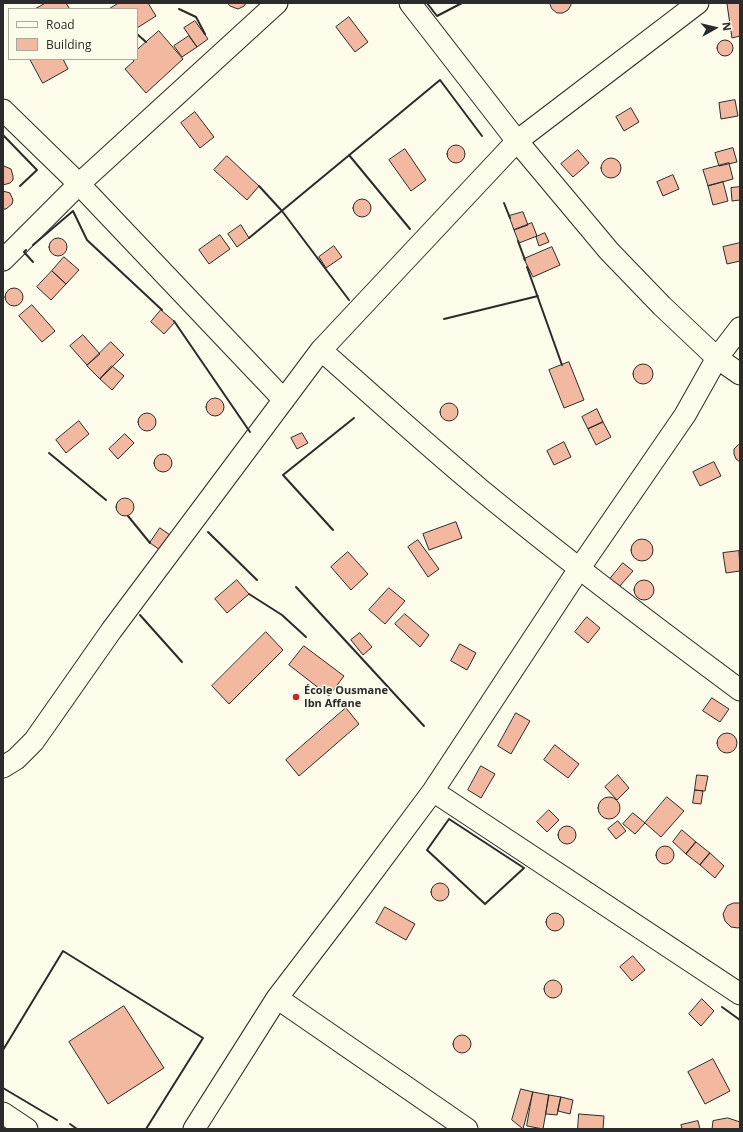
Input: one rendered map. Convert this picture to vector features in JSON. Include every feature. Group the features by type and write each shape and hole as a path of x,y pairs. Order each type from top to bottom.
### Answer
{"street":[{"path":"3,260 79,184 277,3"},
{"path":"410,3 517,141 609,251 662,306 717,358 740,374"},
{"path":"3,767 16,759 34,740 111,632 321,350 517,141 698,3"},
{"path":"3,110 79,184 284,400"},
{"path":"194,1129 276,998 433,791 579,569 685,415 717,358 740,328"},
{"path":"321,350 480,489 579,569 740,690"},
{"path":"433,791 740,994"},
{"path":"276,998 467,1129"},
{"path":"3,1113 27,1129"}],"building":[{"path":"46,3 66,3 69,8 37,8"},
{"path":"119,3 148,3 156,16 138,27 138,8 111,8"},
{"path":"228,3 246,3 238,9 230,6"},
{"path":"550,3 571,3 571,5 568,10 563,13 557,13 552,9"},
{"path":"740,3 740,36 732,38 727,4"},
{"path":"349,17 368,42 355,52 336,27"},
{"path":"195,21 208,39 197,47 184,28"},
{"path":"159,31 183,59 146,93 125,69 134,60 138,60 138,49"},
{"path":"189,36 197,47 182,57 174,46"},
{"path":"725,40 732,45 733,48 728,55 725,56 718,51 717,48 722,41"},
{"path":"31,60 64,60 68,69 43,83"},
{"path":"735,100 738,116 721,119 719,103"},
{"path":"631,108 639,122 624,131 616,117"},
{"path":"195,112 214,137 200,148 181,123"},
{"path":"452,145 460,145 465,150 463,161 460,163 452,163 447,158 447,150"},
{"path":"733,148 737,162 719,166 715,153"},
{"path":"405,149 426,180 411,191 389,160"},
{"path":"578,150 589,163 573,177 561,164"},
{"path":"227,156 259,186 247,200 214,170"},
{"path":"607,158 615,158 621,164 621,172 615,178 607,178 601,172 601,164"},
{"path":"729,163 733,179 708,186 703,170"},
{"path":"4,166 11,169 13,180 10,183 3,185 3,167"},
{"path":"673,175 679,189 663,196 657,182"},
{"path":"723,182 728,201 713,205 708,186"},
{"path":"740,187 740,200 732,201 731,188"},
{"path":"3,191 10,193 13,200 12,204 6,209 3,209"},
{"path":"358,199 366,199 371,204 369,215 366,217 358,217 353,212 353,204"},
{"path":"523,212 528,225 514,230 509,216"},
{"path":"532,223 537,236 519,243 514,230"},
{"path":"241,225 249,238 237,247 228,234"},
{"path":"545,233 549,242 539,246 536,237"},
{"path":"220,235 230,249 209,264 199,250"},
{"path":"54,238 62,238 67,243 65,254 62,256 54,256 49,251 49,243"},
{"path":"740,243 740,261 727,264 723,247"},
{"path":"334,246 342,257 326,268 319,257"},
{"path":"552,247 560,265 533,277 524,259"},
{"path":"64,257 79,270 66,284 52,271"},
{"path":"52,271 66,284 51,300 37,287"},
{"path":"10,288 18,288 23,293 21,304 18,306 10,306 5,301 5,293"},
{"path":"32,305 55,331 42,342 19,316"},
{"path":"161,310 175,322 164,334 151,322"},
{"path":"83,335 100,354 87,365 70,346"},
{"path":"111,342 124,355 100,379 87,366"},
{"path":"569,362 584,400 564,408 549,370"},
{"path":"639,364 647,364 653,370 653,378 647,384 639,384 633,378 633,370"},
{"path":"112,366 124,376 112,390 100,379"},
{"path":"211,398 219,398 224,403 222,414 219,416 211,416 206,411 206,403"},
{"path":"445,403 453,403 458,408 456,419 453,421 445,421 440,416 440,408"},
{"path":"597,409 603,422 588,429 582,417"},
{"path":"143,413 151,413 156,418 154,429 151,431 143,431 138,426 138,418"},
{"path":"79,421 89,434 66,453 56,440"},
{"path":"603,422 611,437 596,445 588,429"},
{"path":"302,433 308,443 297,449 291,438"},
{"path":"125,434 134,443 118,459 109,449"},
{"path":"564,442 571,457 554,465 547,451"},
{"path":"740,444 740,462 736,459 734,449"},
{"path":"159,454 167,454 172,459 170,470 167,472 159,472 154,467 154,459"},
{"path":"714,462 721,476 700,486 693,472"},
{"path":"121,498 129,498 134,503 132,514 129,516 121,516 116,511 116,503"},
{"path":"456,522 462,538 429,550 423,534"},
{"path":"160,528 173,537 163,552 150,543"},
{"path":"642,539 650,542 653,550 650,558 642,561 634,558 631,550 634,542"},
{"path":"418,540 439,569 428,577 408,547"},
{"path":"739,551 740,571 726,573 723,553"},
{"path":"348,552 368,574 351,590 331,567"},
{"path":"623,563 633,571 619,587 610,579"},
{"path":"237,580 249,594 227,613 215,599"},
{"path":"644,580 651,583 654,590 651,597 644,600 637,597 634,590 637,583"},
{"path":"389,588 405,601 385,624 369,610"},
{"path":"405,614 429,635 420,647 395,624"},
{"path":"587,617 600,628 588,643 575,632"},
{"path":"266,632 283,650 229,704 212,686"},
{"path":"360,633 372,647 363,655 351,640"},
{"path":"460,644 476,653 467,670 451,661"},
{"path":"304,646 344,676 329,696 289,665"},
{"path":"712,698 729,709 720,722 703,711"},
{"path":"346,708 359,724 299,776 286,760"},
{"path":"516,713 530,721 511,754 498,746"},
{"path":"727,733 734,736 737,743 734,750 727,753 720,750 717,743 720,736"},
{"path":"555,745 579,764 568,778 544,760"},
{"path":"481,766 495,774 481,798 468,790"},
{"path":"618,775 629,788 617,800 605,787"},
{"path":"697,775 708,776 705,791 695,790"},
{"path":"695,790 703,791 701,804 693,803"},
{"path":"609,797 617,800 620,808 617,816 609,819 601,816 598,808 601,800"},
{"path":"667,797 684,811 661,837 645,823"},
{"path":"549,810 559,820 547,832 537,822"},
{"path":"633,813 645,823 635,834 623,824"},
{"path":"618,821 626,831 616,839 608,829"},
{"path":"563,826 571,826 576,831 574,842 571,844 563,844 558,839 558,831"},
{"path":"682,830 696,842 686,854 673,842"},
{"path":"696,842 710,853 700,865 686,854"},
{"path":"661,846 669,846 674,851 672,862 669,864 661,864 656,859 656,851"},
{"path":"710,853 724,866 715,878 700,865"},
{"path":"436,883 444,883 449,888 447,899 444,901 436,901 431,896 431,888"},
{"path":"734,903 740,903 740,927 738,928 731,927 725,921 723,914 727,906"},
{"path":"385,907 415,924 406,940 376,923"},
{"path":"551,913 559,913 564,918 562,929 559,931 551,931 546,926 546,918"},
{"path":"633,956 645,970 632,981 620,967"},
{"path":"549,980 557,980 562,985 560,996 557,998 549,998 544,993 544,985"},
{"path":"702,999 714,1011 701,1026 689,1014"},
{"path":"124,1006 164,1068 108,1104 69,1042"},
{"path":"458,1035 466,1035 471,1040 469,1051 466,1053 458,1053 453,1048 453,1040"},
{"path":"713,1059 730,1091 705,1104 688,1072"},
{"path":"521,1089 533,1092 523,1129 512,1120"},
{"path":"533,1092 549,1095 543,1129 527,1126"},
{"path":"549,1095 561,1097 557,1115 546,1114"},
{"path":"561,1097 573,1100 570,1114 558,1111"},
{"path":"579,1114 604,1116 603,1129 578,1129"},
{"path":"728,1118 740,1122 740,1129 712,1129 713,1121"},
{"path":"698,1121 700,1129 682,1129 681,1125"}],"wall":[{"path":"427,3 437,16 462,3"},
{"path":"179,9 196,17 205,34"},
{"path":"138,35 146,42"},
{"path":"249,238 440,80 482,136"},
{"path":"3,135 37,170 20,186"},
{"path":"349,155 410,229"},
{"path":"259,186 282,211 349,300"},
{"path":"504,203 510,218"},
{"path":"33,245 73,211 87,240 162,310"},
{"path":"518,241 525,260"},
{"path":"26,250 24,252 33,262"},
{"path":"527,267 562,365"},
{"path":"444,319 538,296"},
{"path":"174,321 250,432"},
{"path":"333,530 283,475 354,418"},
{"path":"49,453 106,500"},
{"path":"128,516 150,543"},
{"path":"208,532 257,580"},
{"path":"296,587 424,726"},
{"path":"249,594 282,615 306,637"},
{"path":"140,615 182,662"},
{"path":"449,819 524,868 485,904 427,850 449,819"},
{"path":"3,1050 63,951 203,1038 146,1129"},
{"path":"722,1007 740,1020"},
{"path":"3,1088 57,1120"},
{"path":"70,1124 77,1129"}],"place":[{"name":"École Ousmane Ibn Affane","path":"296,697"}]}
